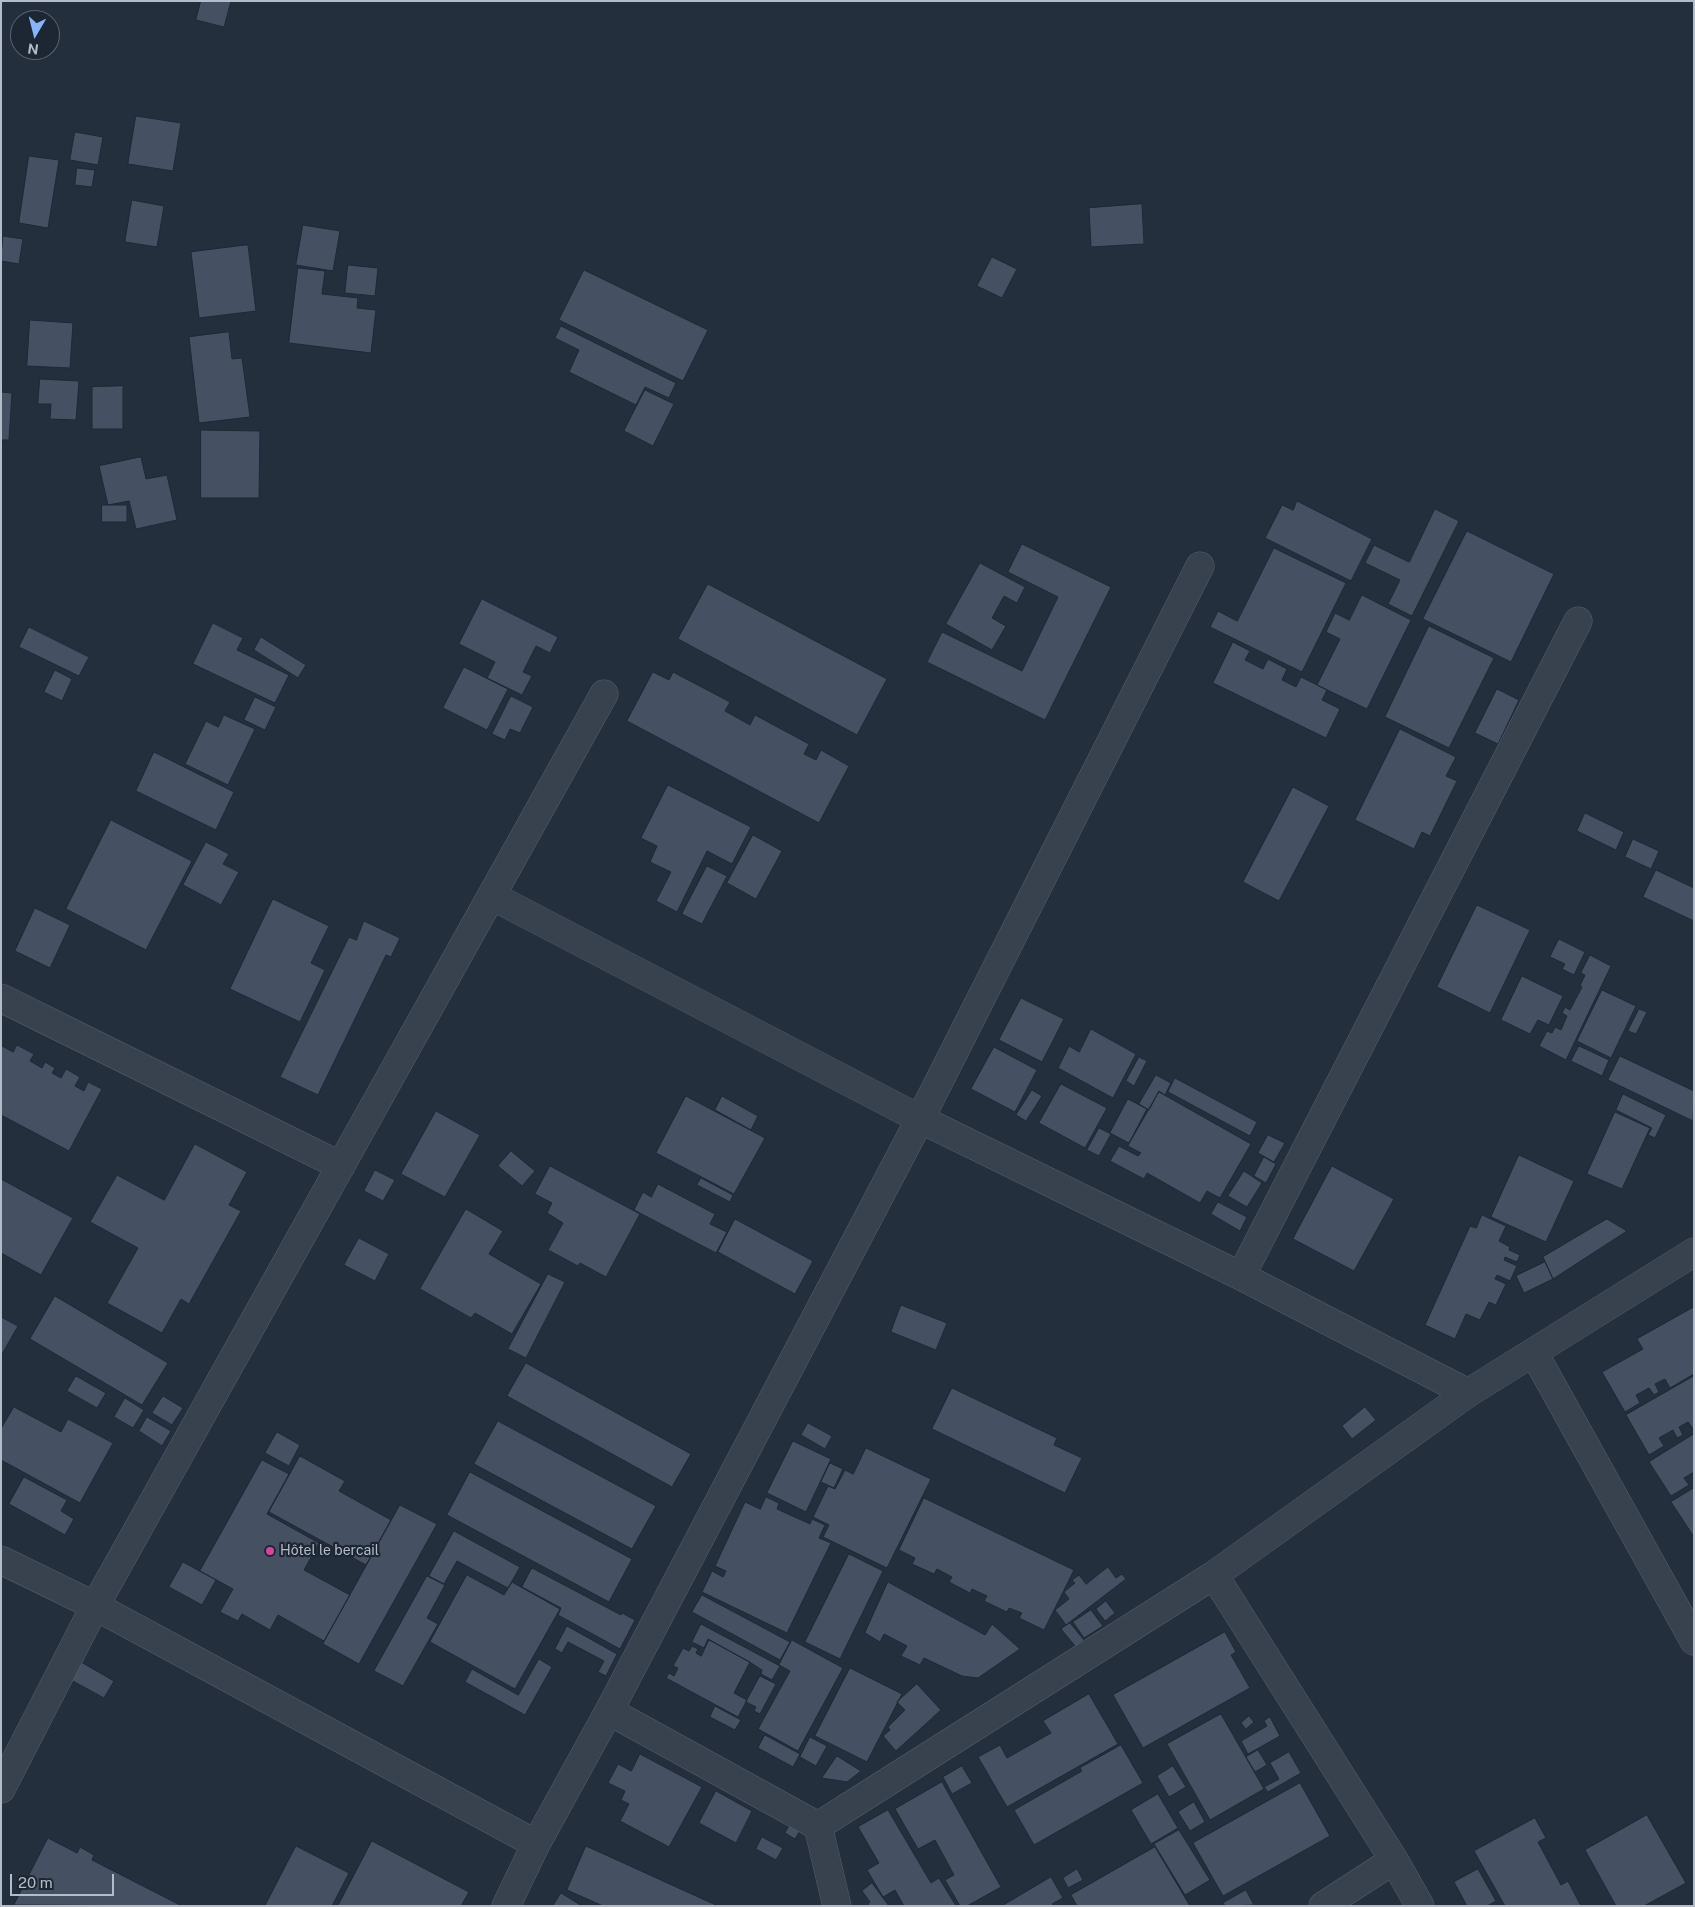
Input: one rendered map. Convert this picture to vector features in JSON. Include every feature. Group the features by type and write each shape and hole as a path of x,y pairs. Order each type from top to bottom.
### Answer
{"street":[{"path":"506,1906 536,1844 609,1711 920,1119 1200,566"},
{"path":"1241,1276 1578,621"},
{"path":"1,1790 95,1606 604,694"},
{"path":"492,896 920,1119 1241,1276 1468,1394"},
{"path":"1,998 341,1166"},
{"path":"818,1826 1214,1575 1468,1394 1694,1252"},
{"path":"1534,1353 1694,1640"},
{"path":"1,1560 95,1606 536,1844"},
{"path":"1214,1575 1394,1860 1420,1906"},
{"path":"609,1711 818,1826 837,1906"},
{"path":"1323,1906 1394,1860"}],"building":[{"path":"201,1 231,1 224,27 196,20"},
{"path":"136,116 181,123 173,171 128,164"},
{"path":"75,132 103,137 98,165 70,160"},
{"path":"29,156 59,160 48,228 19,223"},
{"path":"77,168 95,170 92,187 75,185"},
{"path":"132,200 164,206 157,247 125,242"},
{"path":"1142,204 1144,244 1091,247 1089,208"},
{"path":"303,225 340,231 333,271 296,265"},
{"path":"3,236 23,239 19,264 1,261"},
{"path":"248,245 256,311 199,318 191,252"},
{"path":"992,257 1017,269 1002,298 977,286"},
{"path":"348,265 378,268 375,296 345,293"},
{"path":"298,268 325,271 322,294 358,298 357,308 376,310 371,353 289,343"},
{"path":"584,270 708,330 683,381 559,320"},
{"path":"30,320 73,323 70,368 27,366"},
{"path":"561,326 676,383 669,398 645,387 636,405 569,372 579,350 555,338"},
{"path":"229,332 232,359 242,358 250,417 199,423 189,337"},
{"path":"40,379 79,381 76,420 50,419 51,404 38,404"},
{"path":"123,386 123,429 92,429 92,387"},
{"path":"645,390 674,404 653,446 624,431"},
{"path":"1,392 12,393 9,440 1,440"},
{"path":"201,430 260,431 259,498 201,498"},
{"path":"141,457 146,479 167,475 177,520 136,529 129,501 108,505 99,466"},
{"path":"1297,501 1372,539 1351,581 1265,538 1282,505 1293,510"},
{"path":"102,505 127,505 127,522 102,522"},
{"path":"1435,509 1459,521 1412,616 1388,604 1400,580 1365,563 1374,545 1409,562"},
{"path":"1467,531 1554,574 1511,662 1423,619"},
{"path":"1022,544 1111,587 1045,720 927,662 942,632 1022,671 1058,597 1008,572"},
{"path":"1274,548 1346,583 1302,672 1210,627 1218,611 1237,621"},
{"path":"980,563 1025,587 1017,603 1004,596 992,618 1006,626 992,650 946,624"},
{"path":"708,584 887,679 857,735 678,639"},
{"path":"1362,595 1411,620 1367,709 1317,685 1340,639 1326,632 1335,613 1349,620"},
{"path":"482,599 558,637 550,653 536,646 523,672 532,676 522,695 487,678 495,662 459,644"},
{"path":"213,623 243,638 237,650 289,675 275,703 193,664"},
{"path":"1429,626 1494,658 1449,748 1385,717"},
{"path":"29,627 89,657 79,676 19,647"},
{"path":"261,637 306,665 298,678 254,650"},
{"path":"1233,642 1250,651 1245,660 1263,669 1268,659 1287,669 1282,680 1296,687 1301,677 1327,690 1322,700 1340,709 1326,738 1213,683"},
{"path":"464,667 508,689 487,730 443,708"},
{"path":"55,670 72,679 62,701 44,692"},
{"path":"653,672 669,680 673,672 730,702 725,711 750,725 755,715 809,744 804,754 816,760 821,750 849,766 819,823 627,721"},
{"path":"1497,689 1519,700 1498,744 1475,733"},
{"path":"511,696 533,707 520,733 510,729 505,740 492,734"},
{"path":"255,697 276,707 265,730 244,720"},
{"path":"224,715 255,729 228,785 185,764 206,721 218,727"},
{"path":"1400,729 1456,757 1446,776 1457,781 1430,836 1422,832 1414,849 1355,820"},
{"path":"154,752 234,792 216,830 136,791"},
{"path":"668,785 751,827 732,864 707,851 677,912 656,901 671,872 650,862 657,846 641,838"},
{"path":"1293,787 1329,806 1279,901 1243,882"},
{"path":"1585,813 1624,832 1616,850 1577,831"},
{"path":"111,820 192,861 146,950 66,909"},
{"path":"753,835 782,851 756,899 727,883"},
{"path":"1633,839 1659,851 1651,869 1625,857"},
{"path":"206,842 229,854 223,864 239,872 221,905 183,885"},
{"path":"707,866 727,876 702,924 682,914"},
{"path":"1656,870 1694,888 1694,921 1643,897"},
{"path":"273,899 329,926 311,963 325,970 300,1022 230,989"},
{"path":"1477,905 1530,930 1490,1013 1437,987"},
{"path":"35,908 70,925 50,968 15,951"},
{"path":"364,921 400,938 391,957 386,955 318,1095 280,1077 349,937 356,940"},
{"path":"1559,939 1585,952 1574,975 1562,969 1565,964 1550,957"},
{"path":"1590,955 1611,966 1566,1060 1539,1046 1547,1031 1552,1033 1555,1027 1561,1030 1567,1016 1562,1013 1565,1007 1570,1010 1582,987 1580,986 1585,975 1581,973"},
{"path":"1522,976 1563,996 1549,1025 1538,1020 1530,1034 1501,1020"},
{"path":"1602,990 1636,1006 1611,1058 1577,1041"},
{"path":"1021,998 1064,1019 1042,1062 999,1040"},
{"path":"1639,1009 1647,1012 1636,1034 1628,1031"},
{"path":"1091,1029 1136,1054 1113,1098 1058,1068 1069,1046 1079,1052"},
{"path":"17,1045 34,1054 30,1061 42,1068 45,1062 55,1068 52,1073 61,1078 66,1069 80,1077 75,1086 84,1091 88,1082 102,1089 69,1151 1,1115 1,1047 13,1052"},
{"path":"1579,1046 1609,1060 1602,1076 1571,1061"},
{"path":"994,1047 1037,1070 1015,1112 971,1089"},
{"path":"1620,1056 1694,1091 1693,1121 1608,1080"},
{"path":"1139,1057 1147,1061 1134,1086 1126,1081"},
{"path":"1156,1075 1171,1083 1165,1095 1159,1091 1149,1110 1139,1104"},
{"path":"1175,1078 1257,1122 1250,1136 1168,1092"},
{"path":"1061,1084 1107,1108 1085,1148 1039,1123"},
{"path":"1032,1090 1042,1096 1026,1121 1016,1115"},
{"path":"1159,1092 1251,1144 1220,1198 1207,1191 1200,1203 1147,1173 1144,1179 1110,1161 1119,1146 1138,1156 1141,1153 1128,1146"},
{"path":"1623,1094 1666,1115 1655,1138 1648,1135 1652,1128 1616,1110"},
{"path":"686,1096 765,1138 734,1194 656,1153"},
{"path":"722,1096 758,1116 751,1130 715,1110"},
{"path":"1128,1099 1147,1109 1129,1143 1110,1133"},
{"path":"436,1111 480,1135 445,1197 401,1174"},
{"path":"1615,1112 1650,1128 1622,1189 1587,1174"},
{"path":"1099,1128 1111,1134 1099,1156 1087,1150"},
{"path":"1268,1135 1285,1143 1274,1162 1258,1153"},
{"path":"195,1144 247,1172 229,1205 241,1211 189,1304 181,1299 162,1333 107,1303 138,1248 90,1222 117,1175 164,1200"},
{"path":"511,1151 535,1171 522,1186 498,1166"},
{"path":"1519,1155 1574,1181 1546,1242 1491,1217"},
{"path":"1264,1157 1276,1164 1266,1183 1254,1176"},
{"path":"550,1166 640,1214 606,1277 580,1263 578,1266 548,1250 563,1223 547,1213 552,1203 535,1194"},
{"path":"1332,1166 1394,1199 1354,1271 1293,1239"},
{"path":"375,1170 395,1180 383,1201 364,1191"},
{"path":"1244,1171 1262,1183 1247,1207 1228,1196"},
{"path":"701,1178 733,1195 730,1202 697,1185"},
{"path":"1,1179 73,1218 41,1275 1,1253"},
{"path":"658,1184 715,1214 710,1224 727,1232 716,1253 634,1210 643,1192 651,1197"},
{"path":"1218,1202 1247,1217 1240,1231 1211,1214"},
{"path":"466,1209 503,1231 489,1254 541,1284 512,1334 475,1313 471,1318 420,1289"},
{"path":"1482,1215 1506,1226 1499,1241 1510,1247 1509,1250 1520,1255 1517,1262 1505,1257 1504,1260 1517,1266 1510,1281 1497,1275 1495,1279 1506,1284 1496,1305 1489,1302 1480,1320 1466,1314 1455,1339 1425,1325 1470,1226 1476,1228"},
{"path":"735,1219 813,1261 795,1294 718,1252"},
{"path":"1607,1219 1627,1231 1553,1279 1543,1257"},
{"path":"359,1238 389,1254 375,1281 344,1265"},
{"path":"1545,1262 1553,1279 1524,1293 1516,1276"},
{"path":"548,1274 565,1282 526,1358 508,1349"},
{"path":"55,1296 168,1363 142,1405 30,1339"},
{"path":"901,1305 947,1323 936,1350 891,1332"},
{"path":"1694,1307 1694,1374 1670,1388 1665,1379 1655,1384 1659,1392 1654,1395 1649,1388 1636,1395 1640,1403 1625,1412 1602,1372 1643,1349 1637,1339"},
{"path":"1,1317 18,1326 1,1356"},
{"path":"526,1363 691,1454 672,1487 507,1396"},
{"path":"76,1376 106,1393 97,1408 67,1391"},
{"path":"1694,1376 1694,1430 1688,1422 1679,1427 1683,1435 1677,1438 1673,1430 1659,1438 1664,1446 1649,1455 1626,1415"},
{"path":"952,1388 1057,1438 1054,1445 1082,1458 1065,1493 932,1429"},
{"path":"163,1396 183,1408 172,1425 152,1413"},
{"path":"125,1398 144,1410 133,1428 114,1417"},
{"path":"14,1407 61,1432 68,1419 113,1443 80,1503 1,1460 1,1429"},
{"path":"1365,1407 1376,1420 1352,1439 1342,1426"},
{"path":"147,1417 171,1431 162,1446 139,1431"},
{"path":"498,1421 656,1506 632,1549 474,1464"},
{"path":"808,1423 832,1436 825,1449 801,1435"},
{"path":"277,1432 300,1445 289,1466 265,1453"},
{"path":"1694,1434 1694,1472 1684,1478 1689,1485 1671,1496 1649,1462"},
{"path":"793,1441 831,1459 806,1512 767,1493"},
{"path":"866,1448 931,1479 887,1568 823,1537 829,1525 813,1517 828,1486 835,1489 845,1470 853,1474"},
{"path":"300,1456 345,1481 339,1491 391,1520 366,1565 269,1512"},
{"path":"262,1460 289,1474 267,1514 319,1543 304,1570 350,1595 324,1641 278,1615 270,1630 242,1614 238,1621 220,1612 233,1589 200,1571"},
{"path":"830,1463 843,1469 834,1488 821,1482"},
{"path":"470,1472 632,1559 609,1602 447,1515"},
{"path":"24,1477 67,1500 61,1511 74,1519 65,1535 9,1504"},
{"path":"1694,1488 1694,1537 1671,1502"},
{"path":"766,1497 779,1503 777,1509 810,1524 812,1519 825,1525 819,1538 831,1543 787,1633 702,1592 712,1571 723,1577 726,1571 715,1566 745,1502 760,1509"},
{"path":"924,1498 1074,1570 1044,1630 1019,1618 1022,1613 1009,1608 1007,1612 984,1601 987,1596 972,1589 970,1593 949,1582 952,1577 937,1569 934,1574 912,1564 915,1558 899,1550"},
{"path":"400,1505 437,1524 359,1664 323,1644"},
{"path":"454,1531 520,1567 508,1588 457,1561 444,1584 429,1576"},
{"path":"849,1554 883,1571 840,1659 805,1642"},
{"path":"183,1562 216,1580 202,1605 169,1587"},
{"path":"1108,1567 1116,1578 1122,1574 1126,1579 1066,1625 1055,1610 1069,1599 1064,1592 1075,1583 1072,1580 1079,1575 1086,1584"},
{"path":"532,1568 621,1615 622,1613 635,1620 620,1649 558,1615 561,1608 522,1587"},
{"path":"467,1575 504,1595 512,1582 560,1609 515,1689 430,1642"},
{"path":"427,1576 445,1585 427,1618 438,1624 403,1686 374,1671"},
{"path":"888,1582 985,1635 992,1624 1020,1649 978,1678 962,1676 924,1658 920,1665 901,1656 907,1646 884,1634 880,1642 865,1633"},
{"path":"702,1595 790,1642 780,1660 692,1612"},
{"path":"1106,1601 1115,1613 1105,1621 1096,1609"},
{"path":"1091,1610 1103,1626 1084,1638 1073,1622"},
{"path":"1070,1623 1084,1640 1076,1647 1061,1629"},
{"path":"701,1624 780,1666 772,1680 761,1674 762,1670 708,1639 704,1648 692,1642"},
{"path":"567,1626 617,1654 606,1676 598,1672 604,1661 568,1642 562,1653 555,1649"},
{"path":"1225,1632 1236,1652 1231,1655 1250,1688 1143,1748 1113,1695"},
{"path":"709,1640 750,1662 734,1693 747,1700 738,1717 666,1678 669,1673 674,1676 678,1668 673,1666 683,1648 689,1651 692,1646 698,1649 696,1653 701,1656"},
{"path":"792,1640 843,1668 798,1751 758,1729 790,1671 779,1665"},
{"path":"539,1659 552,1667 525,1715 465,1682 472,1669 518,1695"},
{"path":"81,1662 114,1681 104,1698 71,1680"},
{"path":"850,1668 902,1694 867,1762 815,1736"},
{"path":"760,1676 776,1684 760,1714 754,1711 756,1707 746,1702"},
{"path":"917,1684 941,1710 896,1751 883,1736 890,1730 888,1727 905,1710 897,1702"},
{"path":"1089,1694 1118,1744 1007,1807 978,1757 1000,1745 1007,1758 1051,1733 1043,1721"},
{"path":"715,1706 741,1720 735,1730 710,1717"},
{"path":"1221,1714 1264,1789 1210,1820 1167,1744"},
{"path":"1249,1716 1254,1722 1246,1729 1241,1723"},
{"path":"1270,1717 1280,1736 1248,1754 1241,1741 1267,1726 1264,1721"},
{"path":"765,1735 800,1754 793,1767 758,1748"},
{"path":"810,1737 827,1746 816,1766 800,1757"},
{"path":"1121,1745 1143,1783 1034,1845 1014,1810 1082,1771 1080,1768"},
{"path":"1258,1750 1267,1765 1255,1772 1246,1757"},
{"path":"1289,1752 1301,1773 1268,1792 1264,1787 1279,1779 1270,1763"},
{"path":"640,1754 702,1787 669,1847 620,1821 629,1804 621,1800 625,1791 608,1783 618,1764 631,1771"},
{"path":"837,1756 861,1771 847,1782 822,1778"},
{"path":"962,1766 972,1783 952,1794 943,1777"},
{"path":"1173,1766 1186,1787 1169,1797 1157,1776"},
{"path":"942,1782 1001,1887 967,1906 960,1906 945,1880 954,1875 935,1840 918,1849 895,1809"},
{"path":"1300,1783 1330,1836 1223,1896 1193,1843"},
{"path":"716,1791 752,1811 736,1843 699,1823"},
{"path":"1158,1794 1178,1828 1151,1844 1131,1810"},
{"path":"1194,1802 1205,1822 1190,1831 1178,1812"},
{"path":"888,1810 931,1883 939,1878 956,1906 904,1906 895,1890 883,1897 867,1870 879,1863 858,1827"},
{"path":"1647,1815 1686,1883 1644,1906 1616,1906 1585,1850"},
{"path":"1535,1818 1546,1838 1538,1842 1561,1885 1568,1881 1581,1906 1505,1906 1474,1851"},
{"path":"791,1823 801,1829 795,1839 785,1833"},
{"path":"1179,1830 1210,1880 1185,1895 1154,1844"},
{"path":"762,1837 783,1848 776,1860 756,1849"},
{"path":"48,1838 77,1853 80,1847 94,1855 92,1860 182,1906 14,1905"},
{"path":"372,1841 469,1892 461,1906 338,1906"},
{"path":"296,1846 349,1873 332,1906 265,1906"},
{"path":"586,1846 718,1906 603,1906 567,1890"},
{"path":"1155,1847 1190,1906 1077,1906 1071,1895"},
{"path":"1077,1869 1083,1880 1068,1888 1063,1878"},
{"path":"1478,1869 1496,1901 1487,1906 1467,1906 1454,1882"},
{"path":"1051,1877 1063,1898 1052,1904 1054,1906 1002,1906"},
{"path":"872,1883 889,1906 869,1906 870,1902 862,1891"},
{"path":"1246,1890 1254,1905 1225,1906 1223,1903"},
{"path":"561,1893 582,1906 553,1906"}],"place":[{"name":"Hôtel le bercail","path":"270,1551"}]}
